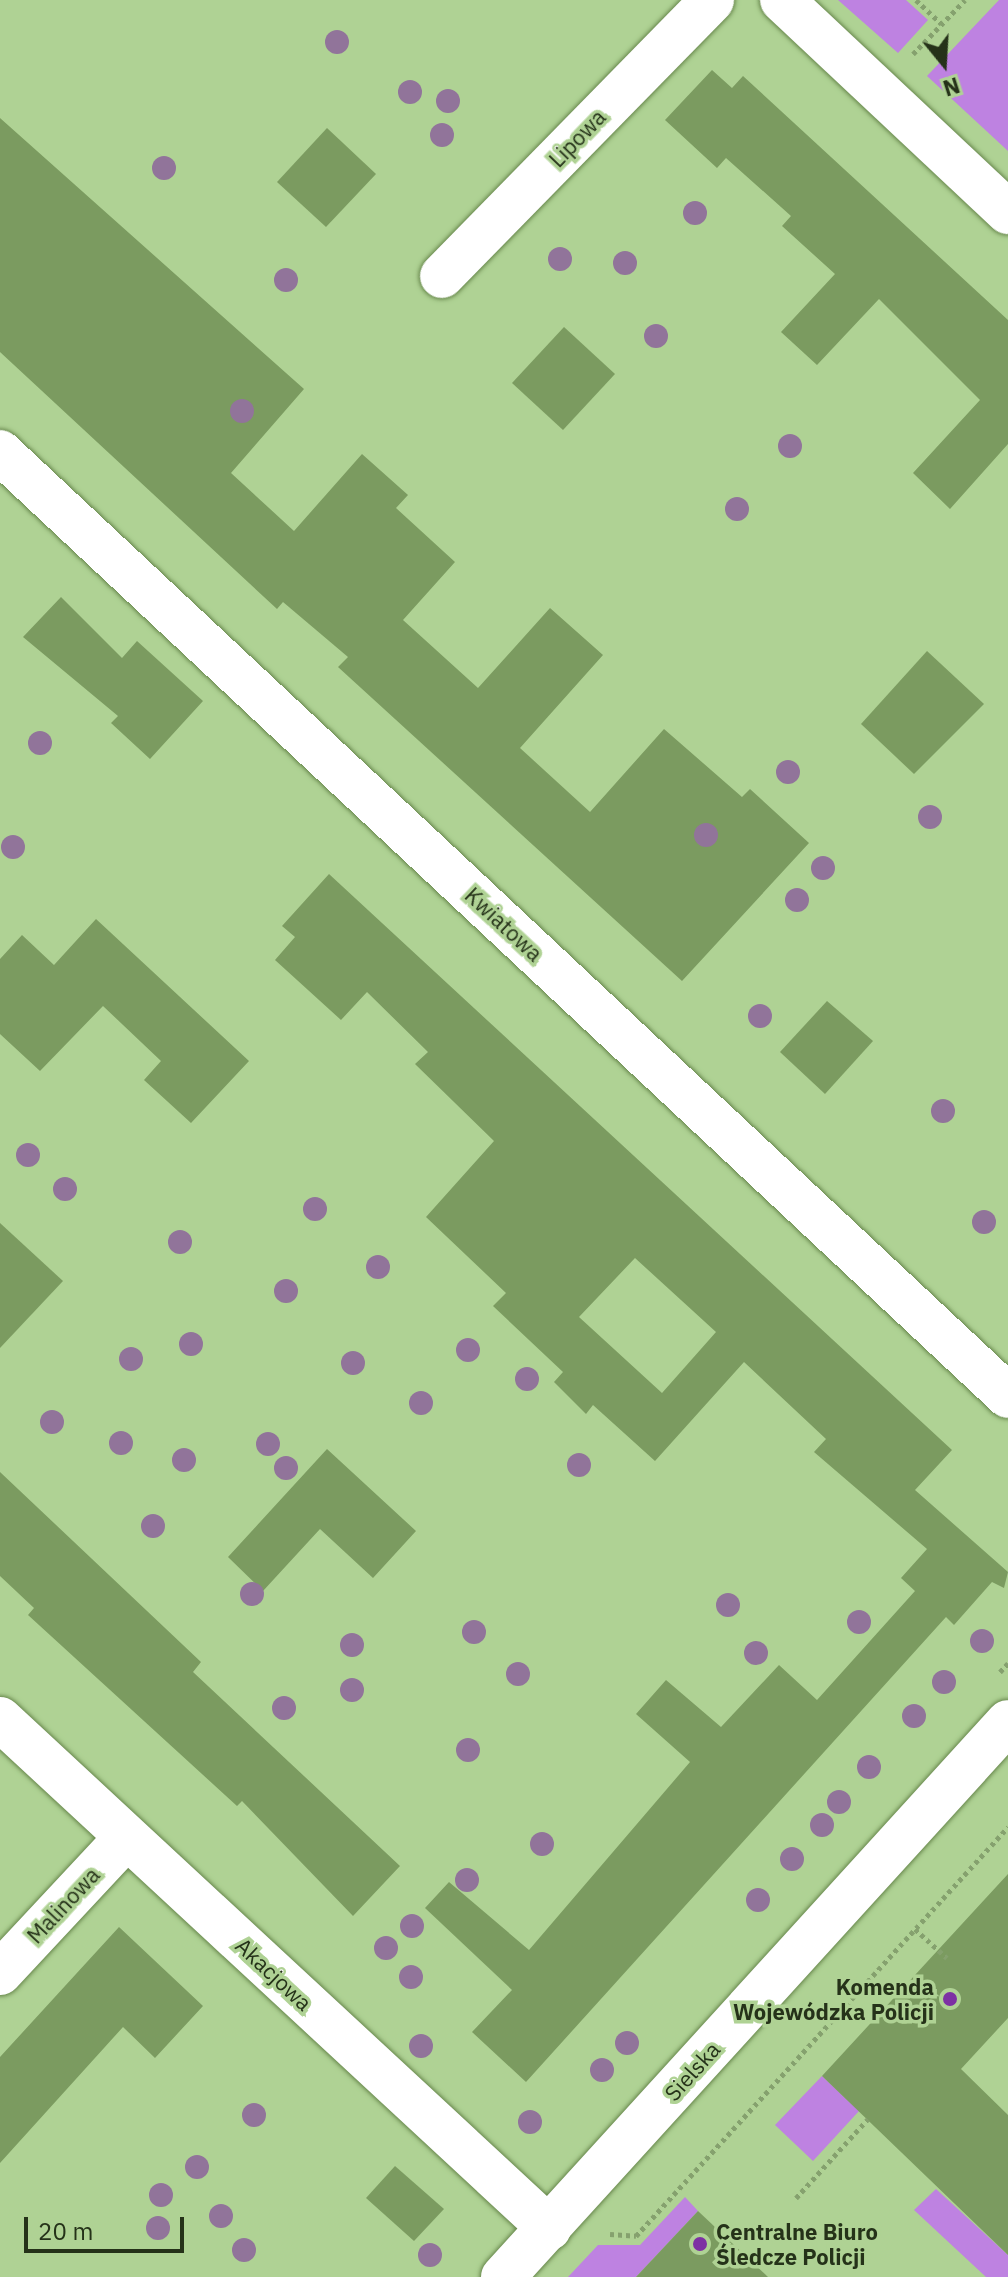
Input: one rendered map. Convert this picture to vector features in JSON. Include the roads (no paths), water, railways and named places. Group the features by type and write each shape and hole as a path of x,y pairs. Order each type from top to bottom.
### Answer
{"street":[{"name":"Lipowa","path":"442,276 712,0"},
{"path":"782,0 1008,212"},
{"name":"Kwiatowa","path":"0,452 1008,1396"},
{"name":"Akacjowa","path":"0,1719 549,2228"},
{"name":"Sielska","path":"503,2277 1008,1722"},
{"name":"Malinowa","path":"0,1973 126,1838"}],"place":[{"name":"Komenda Wojewódzka Policji","path":"950,1999"},
{"name":"Centralne Biuro Śledcze Policji","path":"700,2244"}]}
